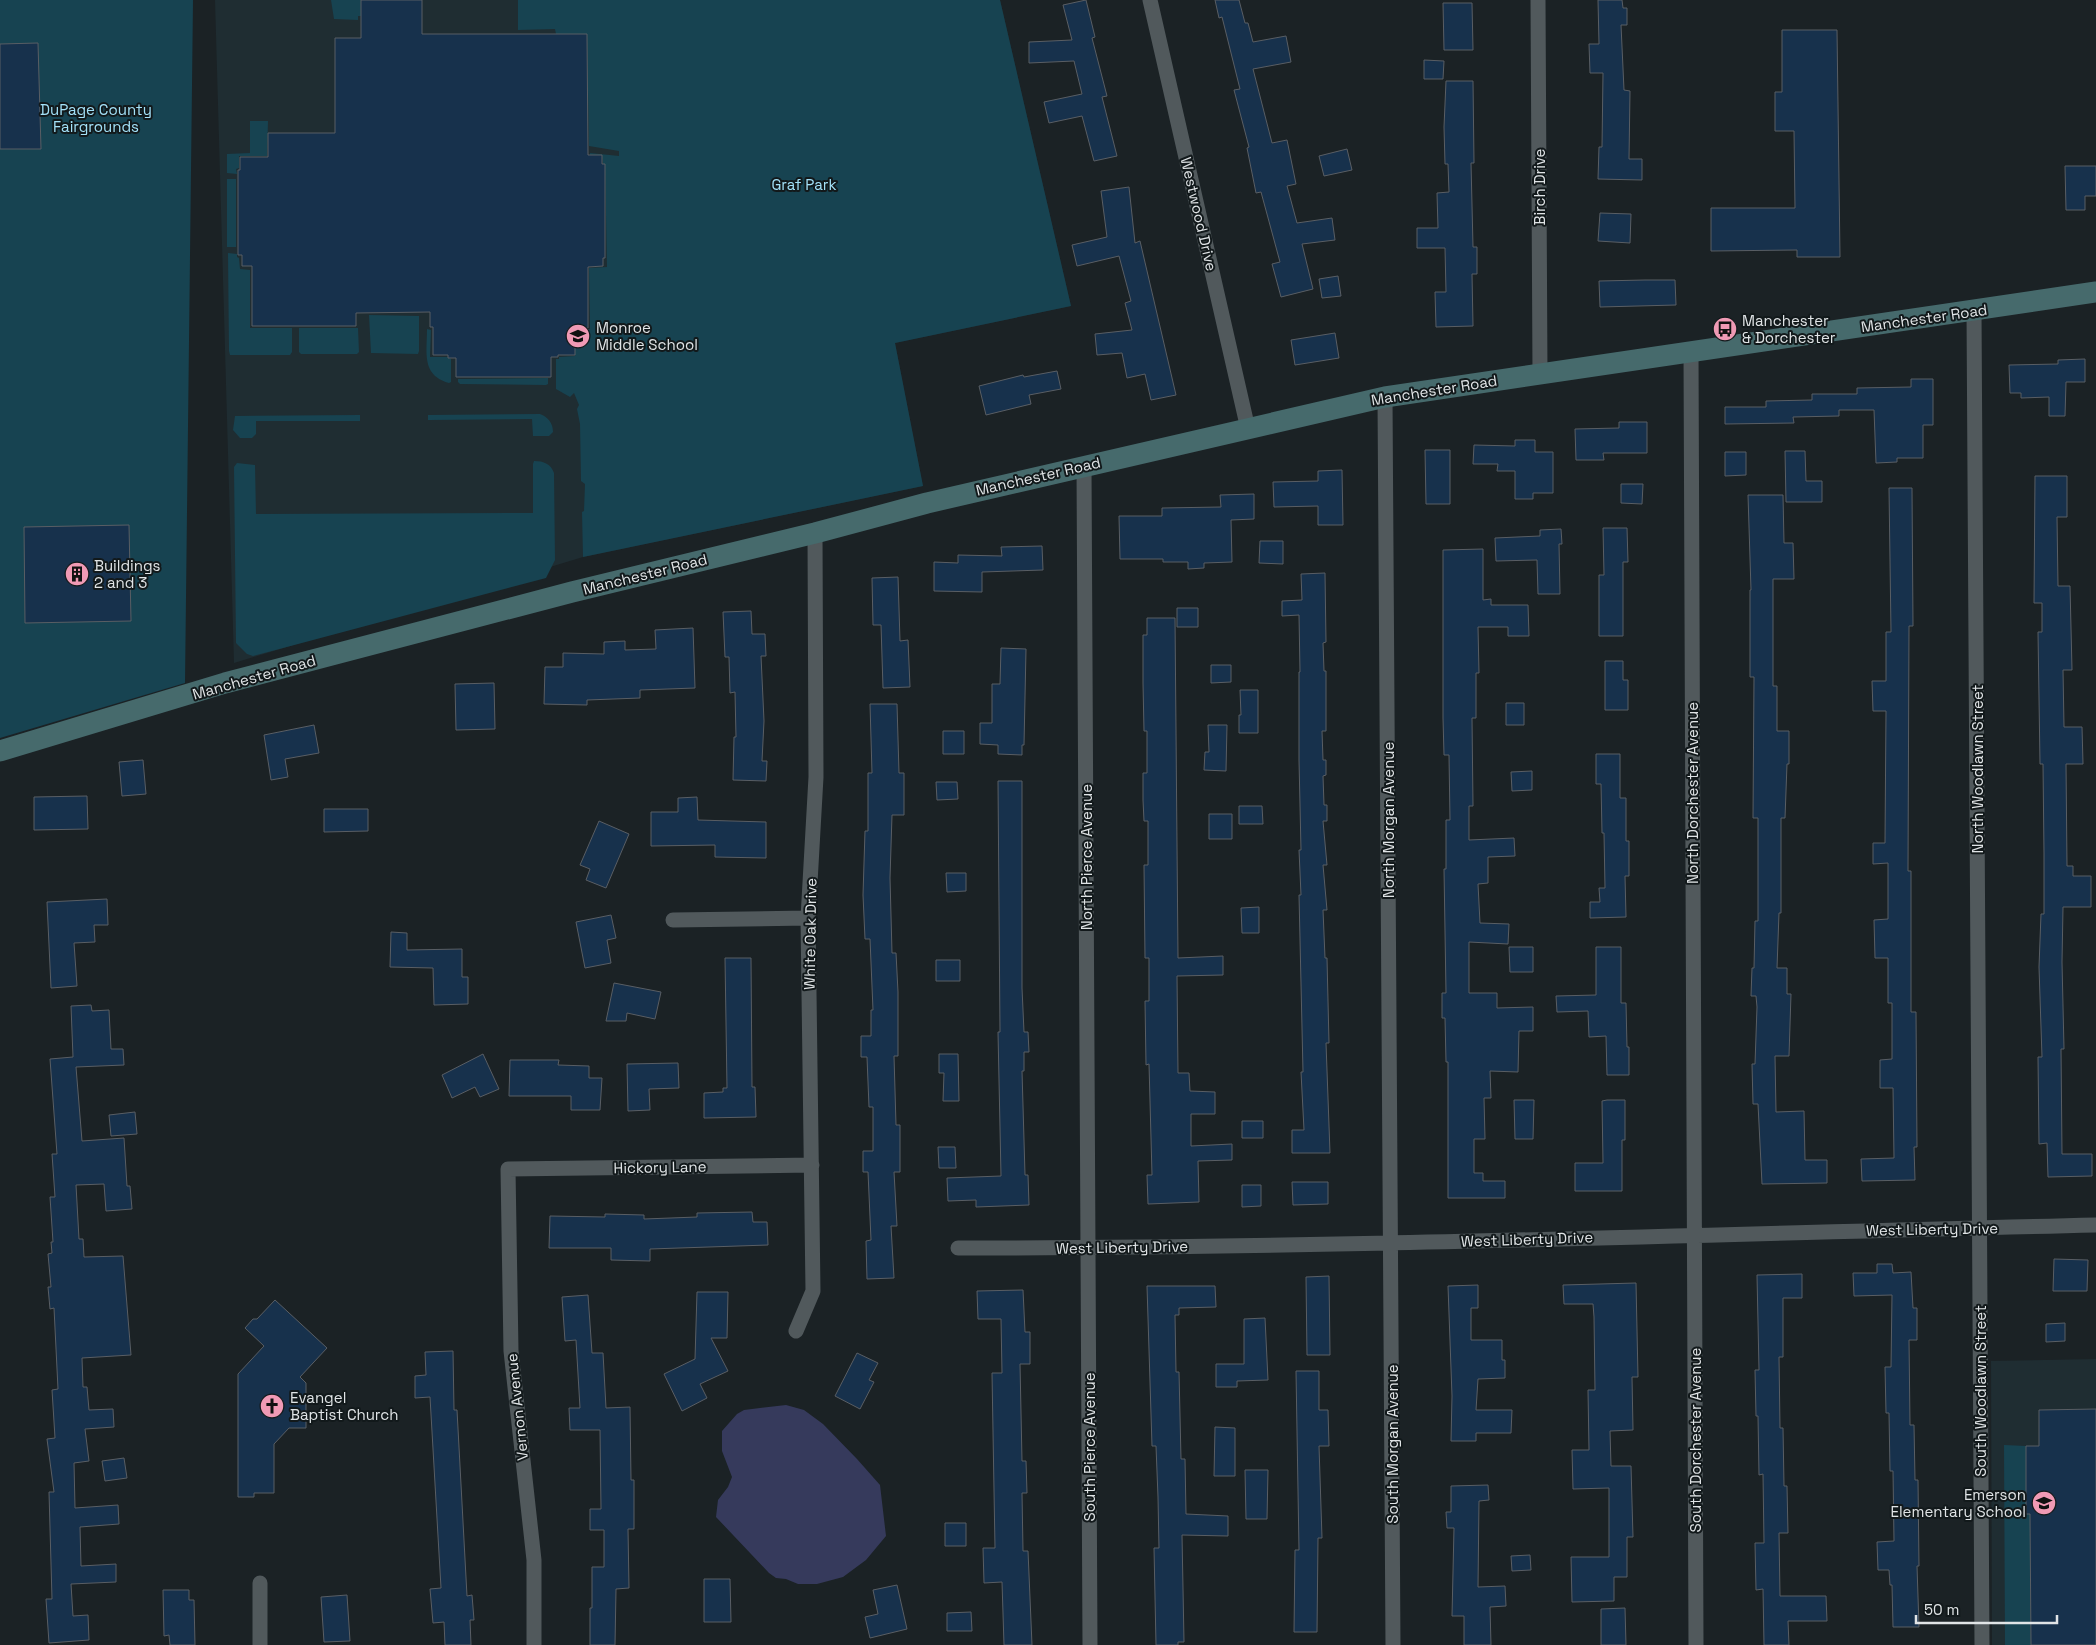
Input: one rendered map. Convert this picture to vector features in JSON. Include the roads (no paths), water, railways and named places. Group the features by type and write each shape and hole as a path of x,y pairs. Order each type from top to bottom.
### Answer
{"street":[{"name":"Westwood Drive","path":"1150,0 1248,429"},
{"name":"Birch Drive","path":"1538,0 1540,374"},
{"name":"Manchester Road","path":"0,751 248,677 572,592 1084,465 1248,429 1385,396 2096,292"},
{"name":"North Woodlawn Street","path":"1974,310 1979,1228"},
{"name":"North Dorchester Avenue","path":"1691,352 1694,1234"},
{"name":"North Morgan Avenue","path":"1385,396 1390,1243"},
{"name":"North Pierce Avenue","path":"1084,465 1087,1248"},
{"name":"White Oak Drive","path":"796,1331 813,1290 808,918 816,777 815,533"},
{"path":"673,920 808,918"},
{"name":"Hickory Lane","path":"508,1169 812,1166"},
{"name":"Vernon Avenue","path":"508,1169 511,1351 534,1560 534,1645"},
{"name":"West Liberty Drive","path":"958,1248 1390,1243 2096,1225"},
{"name":"South Woodlawn Street","path":"1979,1228 1982,1645"},
{"name":"South Dorchester Avenue","path":"1694,1234 1696,1645"},
{"name":"South Morgan Avenue","path":"1390,1243 1393,1645"},
{"name":"South Pierce Avenue","path":"1087,1248 1090,1645"},
{"path":"260,1583 260,1645"}],"place":[{"name":"Manchester & Dorchester","path":"1725,329"},
{"name":"Monroe Middle School","path":"578,336"},
{"name":"Buildings 2 and 3","path":"77,574"},
{"name":"Evangel Baptist Church","path":"272,1406"},
{"name":"Emerson Elementary School","path":"2044,1503"}],"park label":[{"name":"DuPage County Fairgrounds","path":"96,118"},
{"name":"Graf Park","path":"804,184"}]}
